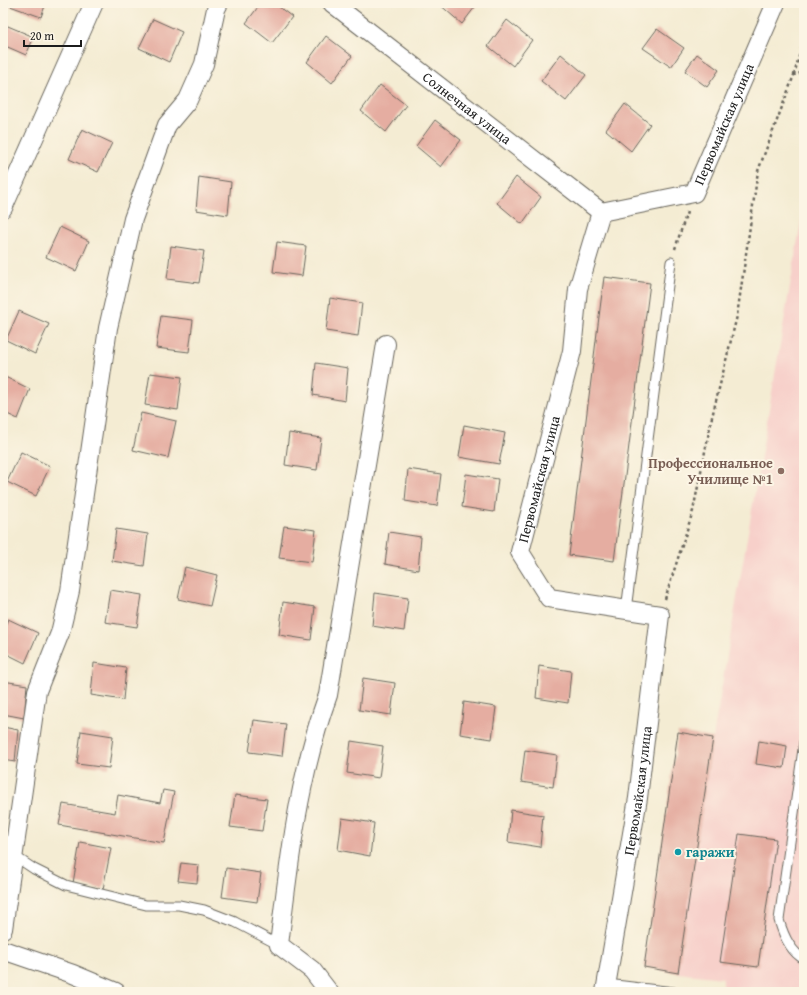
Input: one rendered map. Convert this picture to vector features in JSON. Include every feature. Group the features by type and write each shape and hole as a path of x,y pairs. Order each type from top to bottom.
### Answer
{"street":[{"path":"3,208 8,185 94,3"},
{"path":"3,929 37,691 60,632 70,591 108,328 133,219 167,125 188,100 204,64 216,9 219,3"},
{"name":"Солнечная улица","path":"332,3 602,212"},
{"name":"Первомайская улица","path":"606,988 638,798 660,615 549,598 520,552 572,351 578,289 602,212 694,193 776,3"},
{"path":"329,992 312,970 279,945 291,845 308,760 317,726 328,694 386,344"},
{"path":"3,950 73,974 116,992"}],"lane":[{"path":"626,610 671,262"},
{"path":"804,742 779,920 783,932 789,942 804,959"},
{"path":"13,855 34,869 66,885 146,905 179,905 204,910 235,922 279,945"},
{"path":"606,988 674,992"}],"path":[{"path":"660,615 693,511 712,416 737,316 758,171 794,75 804,38"},
{"path":"794,75 804,72"},
{"path":"671,262 694,193"}],"shaded area":[{"name":"Профессиональное Училище №1","path":"804,204 804,992 722,992 723,978 678,973 713,738"}],"building":[{"path":"11,3 46,3 41,17 10,6"},
{"path":"261,3 274,3 292,17 272,43 246,23"},
{"path":"438,3 478,3 462,24"},
{"path":"153,19 182,32 169,62 139,48"},
{"path":"507,20 532,40 513,66 488,46"},
{"path":"3,24 34,37 26,55 3,45"},
{"path":"657,29 684,48 671,67 643,48"},
{"path":"326,36 352,56 332,83 307,62"},
{"path":"561,54 586,75 566,101 541,81"},
{"path":"697,54 719,70 707,87 685,71"},
{"path":"380,85 406,105 386,132 361,111"},
{"path":"625,104 650,124 631,151 606,130"},
{"path":"435,120 461,140 441,167 416,146"},
{"path":"82,129 112,143 98,172 69,159"},
{"path":"199,177 231,182 228,215 196,210"},
{"path":"516,177 541,197 522,224 497,203"},
{"path":"60,227 89,241 76,271 46,257"},
{"path":"277,242 306,246 302,276 273,272"},
{"path":"171,246 204,251 199,283 167,279"},
{"path":"604,277 650,283 614,561 569,555"},
{"path":"330,298 362,303 358,336 326,331"},
{"path":"19,311 49,324 35,354 6,340"},
{"path":"161,316 193,320 189,352 156,348"},
{"path":"316,363 348,368 345,401 313,395"},
{"path":"150,373 182,377 178,410 145,405"},
{"path":"3,376 30,389 18,419 3,412"},
{"path":"141,413 176,421 168,458 133,450"},
{"path":"464,425 505,433 499,464 459,457"},
{"path":"289,433 321,438 317,470 285,465"},
{"path":"21,452 50,466 36,496 7,482"},
{"path":"408,469 441,474 437,506 405,501"},
{"path":"466,474 498,479 494,512 462,507"},
{"path":"284,526 316,530 312,562 279,558"},
{"path":"116,529 148,534 144,566 112,561"},
{"path":"389,532 421,537 418,570 385,564"},
{"path":"185,567 217,575 210,606 178,599"},
{"path":"110,590 142,595 137,627 105,622"},
{"path":"375,593 408,598 404,631 372,626"},
{"path":"283,602 315,607 311,640 279,635"},
{"path":"8,619 38,633 25,663 3,652 3,631"},
{"path":"94,663 126,668 123,700 91,695"},
{"path":"539,666 571,671 568,703 536,698"},
{"path":"363,678 395,683 391,715 359,710"},
{"path":"3,681 27,685 24,718 3,714"},
{"path":"464,702 496,707 492,739 460,734"},
{"path":"254,720 286,724 282,756 249,752"},
{"path":"3,727 18,730 15,762 3,760"},
{"path":"81,731 113,736 109,768 77,764"},
{"name":"гаражи","path":"678,732 713,738 678,973 644,967"},
{"path":"351,741 383,746 379,778 347,773"},
{"path":"759,741 787,746 784,768 756,764"},
{"path":"525,750 557,755 553,787 521,782"},
{"path":"163,790 174,792 164,843 59,825 63,804 115,813 118,795 160,803"},
{"path":"235,795 267,799 262,831 230,827"},
{"path":"511,810 543,815 540,847 508,842"},
{"path":"342,818 374,823 370,856 338,850"},
{"path":"739,834 776,839 758,967 720,962"},
{"path":"80,842 111,848 103,889 73,883"},
{"path":"181,863 199,865 197,883 178,881"},
{"path":"226,868 261,873 257,902 222,897"}],"place":[{"name":"Профессиональное Училище №1","path":"781,471"},
{"name":"гаражи","path":"678,852"}]}
